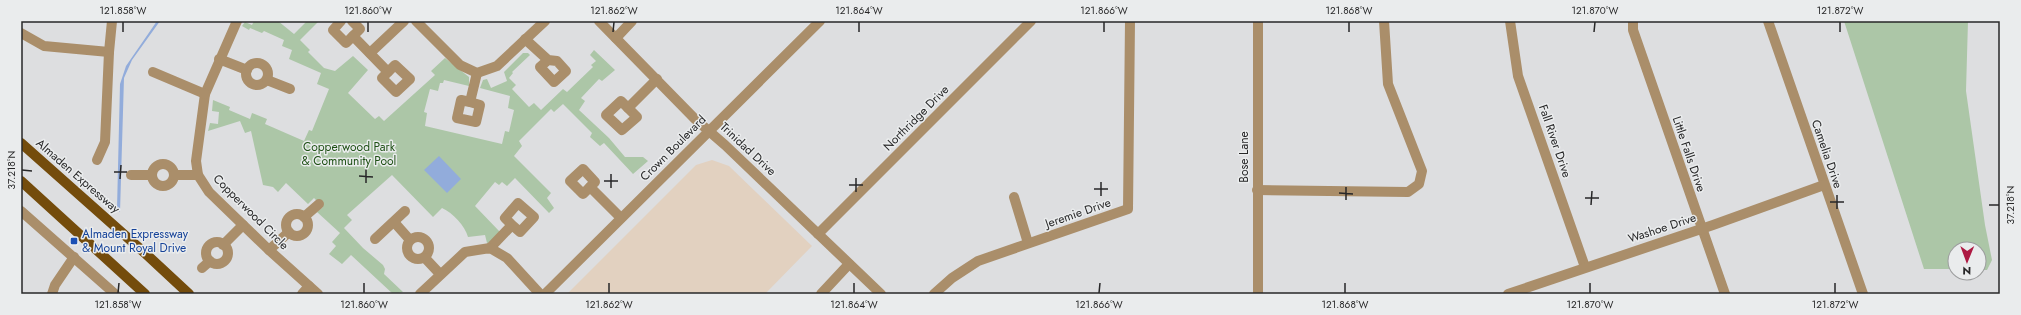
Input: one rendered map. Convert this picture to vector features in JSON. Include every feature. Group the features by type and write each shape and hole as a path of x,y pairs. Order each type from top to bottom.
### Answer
{"main road":[{"name":"Almaden Expressway","path":"21,143 189,294"},
{"path":"21,182 145,294"}],"street":[{"path":"97,160 106,142 109,52 112,21"},
{"name":"Copperwood Circle","path":"237,21 219,59 205,94 196,161 198,175 209,192 269,250 318,294"},
{"path":"341,21 333,30 346,43 360,29 352,21"},
{"path":"370,53 404,21"},
{"path":"416,21 460,65 477,73 497,66 545,21"},
{"name":"Trinidad Drive","path":"599,21 709,130 880,294"},
{"path":"616,38 632,21"},
{"name":"Crown Boulevard","path":"545,294 820,21"},
{"name":"Northridge Drive","path":"818,234 1032,21"},
{"name":"Jeremie Drive","path":"934,294 952,278 978,261 1128,209 1130,21"},
{"name":"Bose Lane","path":"1258,21 1258,294"},
{"path":"1257,190 1408,192 1419,184 1422,171 1388,84 1384,21"},
{"name":"Fall River Drive","path":"1510,21 1518,76 1584,267"},
{"name":"Little Falls Drive","path":"1633,21 1633,30 1725,294"},
{"name":"Camelia Drive","path":"1768,21 1824,185 1864,294"},
{"path":"21,33 44,46 109,52"},
{"path":"353,36 388,72"},
{"path":"525,40 548,60"},
{"path":"219,59 247,70"},
{"path":"252,64 262,64 267,69 267,80 262,85 254,85 246,77 247,70 252,64"},
{"path":"153,72 205,94"},
{"path":"470,102 477,73"},
{"path":"628,108 657,79"},
{"path":"267,80 290,89"},
{"path":"152,175 157,166 163,164 170,166 174,175"},
{"path":"132,175 152,175"},
{"path":"152,175 155,182 162,186 169,184 174,175"},
{"path":"174,175 198,175"},
{"name":"Washoe Drive","path":"1508,294 1584,267 1702,229 1824,185"},
{"path":"590,187 621,218"},
{"path":"1014,197 1028,243"},
{"path":"304,217 319,204"},
{"path":"21,211 115,294"},
{"path":"375,239 405,211"},
{"path":"298,214 304,217 308,226 305,232 299,236 289,232 287,225 289,218 298,214"},
{"path":"394,222 410,240"},
{"path":"224,245 243,225"},
{"path":"420,294 465,252 490,248 512,225"},
{"path":"269,250 289,232"},
{"path":"421,237 427,241 430,252 425,258 418,260 411,257 407,250 410,240 421,237"},
{"path":"217,242 224,245 227,254 223,261 216,263 210,261 206,255 208,246 217,242"},
{"path":"490,248 507,258 540,294"},
{"path":"52,294 55,285 74,257"},
{"path":"425,258 440,274"},
{"path":"202,268 210,261"},
{"path":"821,294 850,264"},
{"path":"302,294 309,286"}],"shaded area":[{"path":"712,160 729,166 812,246 765,294 567,294 696,165"}],"green space":[{"name":"Copperwood Park & Community Pool","path":"254,21 278,21 294,34 307,21 319,21 300,40 310,50 308,52 324,68 335,71 353,56 368,70 348,93 375,119 379,116 384,121 435,75 431,71 445,58 469,77 469,86 444,80 443,83 440,83 438,91 430,89 424,112 427,113 425,126 502,144 505,131 509,132 514,110 508,108 510,96 480,88 483,80 487,79 491,88 507,81 504,72 523,53 528,53 530,55 512,72 513,73 509,78 516,85 512,89 529,107 534,103 541,110 563,89 567,92 593,67 591,65 596,61 590,55 594,50 615,70 602,81 599,79 581,98 585,101 579,110 609,138 625,157 643,157 648,161 633,174 604,143 600,146 590,137 592,133 563,104 554,112 551,109 519,141 522,146 514,156 551,193 547,198 554,208 549,213 515,178 507,186 502,182 499,185 495,182 475,206 500,232 492,242 487,243 485,235 468,237 458,220 442,208 433,217 392,175 347,215 352,220 344,228 363,248 383,265 385,269 384,274 403,292 393,294 351,255 342,264 329,254 336,246 332,242 340,233 317,212 323,207 314,198 308,204 286,183 278,192 273,187 263,185 251,131 245,133 240,121 208,131 210,123 218,124 219,112 212,111 213,100 230,107 229,110 250,119 252,113 267,119 265,124 304,141 309,130 312,131 329,89 317,84 321,73 289,59 292,50 282,46 284,40 264,31 262,33 250,28 249,30 242,26 245,22 252,25"},
{"path":"1844,21 1968,21 1966,91 1985,225 1992,260 1987,270 1987,241 1947,241 1947,269 1924,269"}],"water":[{"path":"157,21 160,21 132,60 124,78 120,212 117,209 120,84 126,66"},
{"path":"439,156 461,179 447,193 424,170"}],"place":[{"name":"Almaden Expressway & Mount Royal Drive","path":"74,241"}]}
